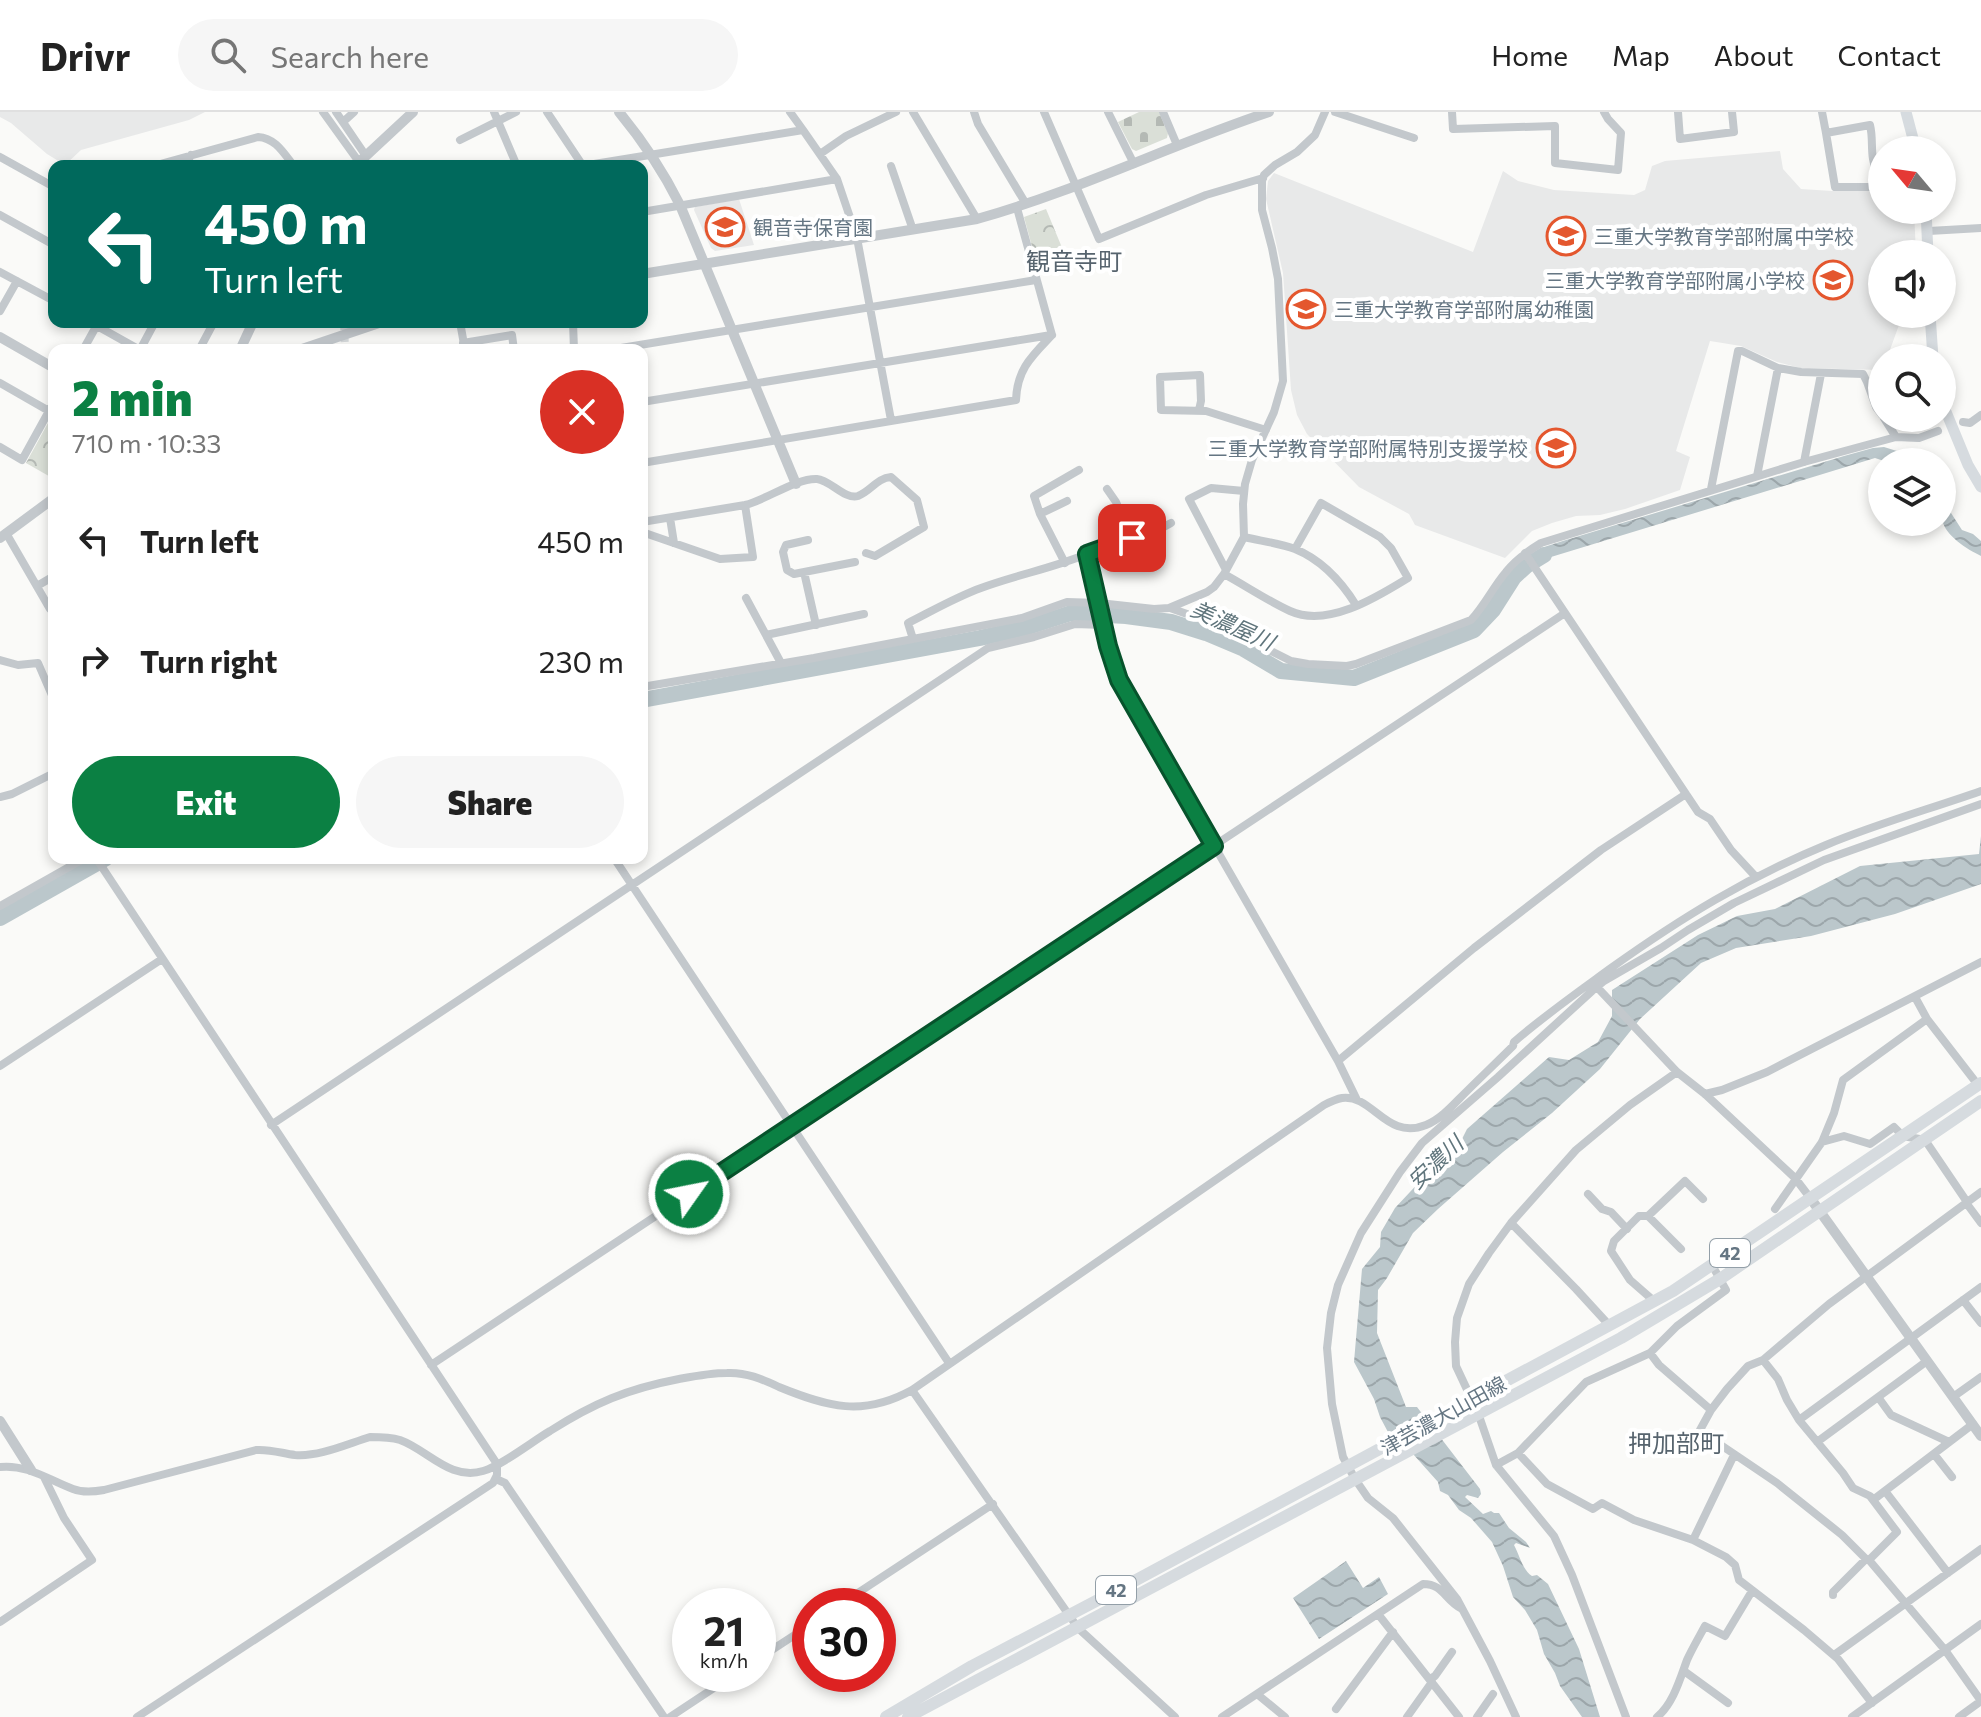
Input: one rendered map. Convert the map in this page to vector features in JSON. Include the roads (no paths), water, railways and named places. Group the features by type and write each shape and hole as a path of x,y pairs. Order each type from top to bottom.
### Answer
{"main road":[{"path":"1906,112 1912,136"},
{"path":"1928,224 1929,240"},
{"path":"1954,432 1981,487"},
{"name":"津芸濃大山田線","path":"908,1717 1078,1628 1351,1473 1469,1401 1654,1301 1980,1084"},
{"name":"津芸濃大山田線","path":"886,1717 972,1666 1068,1615 1474,1415 1621,1338 1720,1279 1981,1101"}],"street":[{"path":"323,112 359,160"},
{"path":"336,112 360,160"},
{"path":"343,122 354,112"},
{"path":"361,160 413,112"},
{"path":"460,140 496,116 516,112"},
{"path":"547,112 578,160"},
{"path":"619,112 651,155 680,205 796,484"},
{"path":"820,154 846,136 896,112"},
{"path":"913,112 977,219"},
{"path":"974,112 1022,206 1036,280 1052,335"},
{"path":"1044,112 1099,239 1206,195 1263,178 1275,165 1307,145 1325,112"},
{"path":"1108,112 1134,164"},
{"path":"1163,112 1177,145"},
{"path":"648,273 977,219 1022,206 1269,112"},
{"path":"1335,112 1414,138"},
{"path":"1452,112 1453,129 1555,126 1555,163 1618,170 1621,133 1604,112"},
{"path":"1678,112 1680,139 1734,132 1732,112"},
{"path":"1822,112 1835,187 1868,186"},
{"path":"792,113 837,179 857,238 891,420"},
{"path":"496,116 514,160"},
{"path":"1826,133 1870,125 1873,136"},
{"path":"620,160 803,130"},
{"path":"174,160 258,137 273,141 289,160"},
{"path":"188,160 191,155"},
{"path":"0,157 48,184"},
{"path":"891,166 913,230"},
{"path":"648,686 1022,618 1067,602 1169,608 1214,587 1244,537 1244,491 1252,460 1277,404 1283,372 1278,279 1261,201 1263,178"},
{"path":"648,211 837,179"},
{"path":"0,215 48,242"},
{"path":"1929,231 1981,228"},
{"path":"0,272 48,297"},
{"path":"648,344 1036,280"},
{"path":"0,311 17,281"},
{"path":"103,328 130,344"},
{"path":"317,344 364,328"},
{"path":"476,344 512,335 513,344"},
{"path":"648,401 1052,335"},
{"path":"648,462 1016,400 1016,386 1024,367 1052,335"},
{"path":"0,337 48,365"},
{"path":"1711,489 1738,351 1778,368 1821,374 1863,374 1867,382"},
{"path":"1757,476 1778,368"},
{"path":"1804,462 1821,374"},
{"path":"1199,410 1200,375 1160,377 1161,410 1199,410 1266,430"},
{"path":"0,383 48,405"},
{"path":"0,447 22,460 48,414"},
{"path":"1963,422 1970,423 1981,415"},
{"path":"1893,432 1896,437"},
{"path":"1169,608 1221,626 1291,661 1347,666 1471,620 1505,572 1541,543 1804,462 1896,437 1919,438 1935,432"},
{"path":"1065,563 1034,496 1079,470"},
{"path":"648,521 758,502 796,484 819,479 858,496 884,478 891,477 917,500 924,527 875,556 866,553"},
{"path":"1244,491 1211,488 1189,499 1225,572 1291,612 1307,616 1339,612 1376,597 1408,578 1391,548 1380,537 1321,503 1295,549"},
{"path":"1107,489 1135,543 1171,523"},
{"path":"1040,514 1067,501"},
{"path":"48,502 3,536 48,605"},
{"path":"648,534 720,559 753,557 745,505"},
{"path":"670,518 674,543"},
{"path":"1244,537 1295,549 1328,569 1356,605"},
{"path":"913,639 908,623 942,605 980,588 1065,563 1132,538"},
{"path":"808,540 786,545 783,552 787,570 794,574 855,562"},
{"path":"1525,553 1698,812 1710,819 1731,850 1756,877"},
{"path":"1087,554 1119,680 1338,1061 1357,1100"},
{"path":"804,572 816,625"},
{"path":"37,586 48,580"},
{"path":"746,598 781,663"},
{"path":"431,1365 1565,613"},
{"path":"766,635 864,614"},
{"path":"271,1125 988,648 1075,624 1103,625"},
{"path":"0,660 18,665 38,663 48,686"},
{"path":"0,797 48,776"},
{"path":"0,1467 31,1470 74,1490 90,1492 256,1450 312,1454 370,1437 399,1440 442,1465 463,1472 482,1472 607,1399 651,1384 716,1373 742,1373 827,1404 851,1408 888,1402 912,1390 1324,1105 1341,1098 1357,1100 1399,1127 1430,1124 1444,1114 1541,1018 1668,927 1756,877 1828,843 1981,791"},
{"path":"1338,1061 1565,877 1686,794"},
{"path":"1516,1717 1490,1661 1448,1585 1387,1512 1368,1498 1343,1457 1335,1425 1327,1348 1342,1273 1361,1233 1422,1143 1604,981 1734,903 1824,860 1981,804"},
{"path":"0,906 74,864"},
{"path":"100,864 497,1464 493,1483 137,1717"},
{"path":"618,864 949,1363"},
{"path":"0,1066 162,959"},
{"path":"1705,1094 1767,1072 1981,962"},
{"path":"1592,982 1676,1070 1796,1179 1981,1436"},
{"path":"1915,997 1927,1019 1980,1084"},
{"path":"1775,1209 1822,1142 1843,1080 1927,1019"},
{"path":"1626,1717 1554,1536 1496,1465 1456,1366 1455,1342 1457,1318 1469,1284 1511,1223 1576,1150 1676,1070"},
{"path":"1822,1142 1844,1136 1870,1144 1894,1127 1903,1136 1925,1140 1981,1223"},
{"path":"1654,1301 1630,1280 1611,1251 1614,1241 1639,1216 1648,1216 1685,1181 1703,1199"},
{"path":"1959,1717 1981,1701 1906,1602 1842,1535 1793,1495 1700,1430 1711,1410 1748,1366 1763,1360 1829,1304 1981,1192"},
{"path":"1588,1194 1627,1229"},
{"path":"1648,1216 1681,1249"},
{"path":"1511,1223 1609,1325"},
{"path":"1496,1465 1518,1453 1586,1382 1650,1353 1677,1326 1726,1290 1712,1265"},
{"path":"1799,1420 1981,1287"},
{"path":"1963,1300 1981,1323"},
{"path":"1650,1353 1659,1365 1711,1410"},
{"path":"1763,1360 1778,1379 1799,1420 1853,1488 1870,1496 1897,1532 1833,1595"},
{"path":"1817,1442 1927,1361"},
{"path":"1953,1397 1981,1377"},
{"path":"912,1390 1078,1628 1175,1717"},
{"path":"1878,1397 1891,1415 1949,1442"},
{"path":"0,1421 31,1470"},
{"path":"1873,1500 1973,1424"},
{"path":"1518,1453 1547,1484 1593,1509 1602,1503 1634,1520 1693,1540 1726,1557 1735,1565 1739,1580 1834,1655 1872,1703"},
{"path":"1934,1454 1952,1477"},
{"path":"1693,1540 1734,1455"},
{"path":"0,1622 92,1560 64,1518 44,1477"},
{"path":"496,1479 505,1483 667,1717 707,1692"},
{"path":"1885,1491 1948,1573"},
{"path":"865,1588 993,1504"},
{"path":"1834,1655 1981,1549"},
{"path":"1222,1717 1423,1584 1433,1584 1451,1603 1463,1609"},
{"path":"1657,1717 1674,1693 1705,1626 1725,1636 1752,1591"},
{"path":"1378,1614 1459,1717"},
{"path":"1852,1717 1981,1624"},
{"path":"1336,1709 1393,1632"},
{"path":"1407,1717 1452,1652"},
{"path":"1684,1671 1728,1703"},
{"path":"1257,1694 1285,1717"},
{"path":"1477,1717 1493,1694"}],"water":[{"path":"1868,449 1868,460 1551,557 1537,565 1531,555 1566,540"},
{"path":"1956,521 1962,530 1981,541 1981,556 1952,536 1956,536"},
{"path":"1981,836 1981,884 1895,914 1811,936 1736,948 1701,963 1640,1019 1600,1069 1413,1233 1378,1290 1377,1333 1406,1407 1417,1407 1480,1489 1478,1498 1465,1497 1483,1514 1491,1511 1499,1513 1509,1528 1530,1548 1514,1545 1526,1570 1548,1584 1579,1649 1600,1717 1582,1717 1560,1686 1544,1654 1537,1630 1513,1597 1492,1542 1448,1495 1440,1491 1438,1482 1413,1454 1389,1434 1380,1417 1354,1362 1362,1269 1380,1247 1381,1232 1395,1208 1459,1145 1467,1129 1549,1057 1569,1060 1598,1042 1612,1016 1612,990 1698,935 1737,916 1775,909 1860,866 1979,854"},
{"path":"1346,1561 1363,1588 1379,1577 1388,1594 1319,1639 1293,1598"}],"waterway":[{"name":"美濃屋川","path":"648,699 980,638 1071,613 1171,622 1244,649 1281,671 1354,678 1474,630 1493,610 1514,577 1544,555"},
{"name":"美濃屋川","path":"0,918 95,864"}],"tunnel":[{"path":"344,328 345,344"}],"place":[{"name":"観音寺保育園","path":"725,227"},
{"name":"三重大学教育学部附属中学校","path":"1566,236"},
{"name":"三重大学教育学部附属小学校","path":"1833,280"},
{"name":"三重大学教育学部附属幼稚園","path":"1306,309"},
{"name":"三重大学教育学部附属特別支援学校","path":"1556,448"}],"district":[{"name":"観音寺町","path":"1074,260"},
{"name":"押加部町","path":"1676,1442"}],"water label":[{"name":"安濃川","path":"1435,1162"}]}
